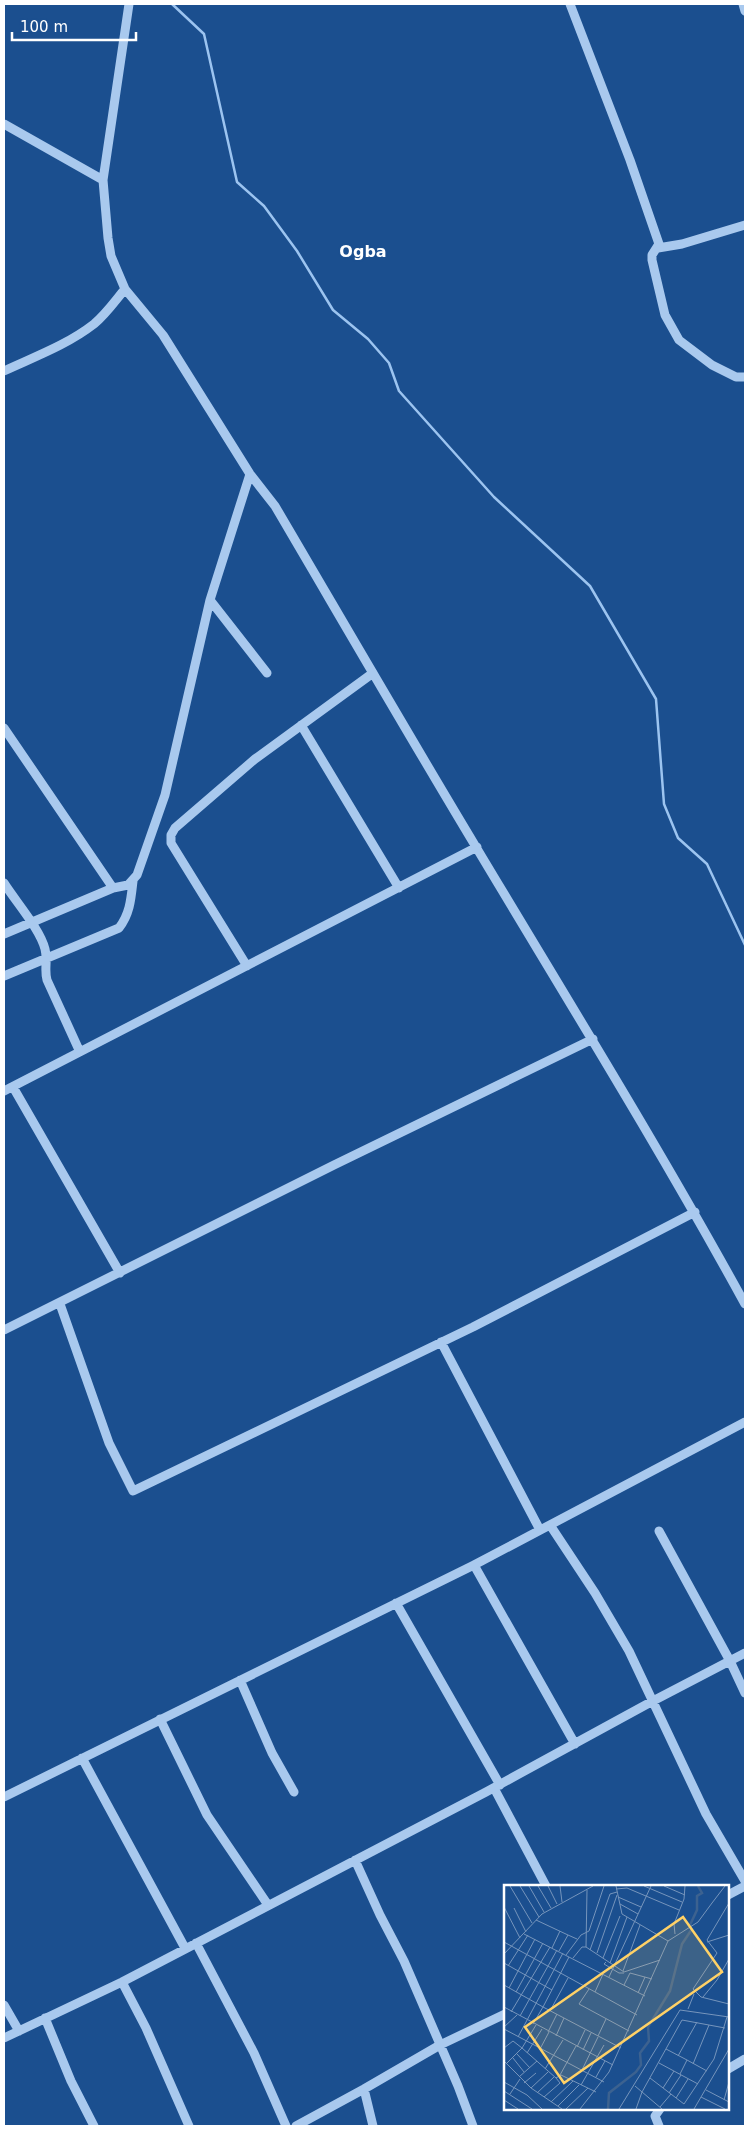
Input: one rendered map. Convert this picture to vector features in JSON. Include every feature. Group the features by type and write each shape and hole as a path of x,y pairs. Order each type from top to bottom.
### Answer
{"street":[{"path":"129,4 103,180 111,256 125,289 163,335 250,474 275,506 476,847 593,1039 694,1212 745,1304"},
{"path":"570,4 630,160 659,244 658,248"},
{"path":"743,4 745,11"},
{"path":"4,124 103,180"},
{"path":"745,224 682,244 658,248 652,254 665,315 679,340 712,365 736,377 745,377"},
{"path":"4,370 79,334 101,317 125,289"},
{"path":"4,976 47,960 118,928 126,919 130,908 133,881 165,795 210,600 250,474"},
{"path":"210,600 267,673"},
{"path":"247,966 171,843 171,835 175,828 256,759 373,672"},
{"path":"301,725 399,888"},
{"path":"4,728 113,888"},
{"path":"4,1092 476,847"},
{"path":"4,934 113,888 126,886 133,881"},
{"path":"4,883 39,932 47,960 45,971 47,980 80,1052"},
{"path":"4,1330 120,1274 334,1165 593,1039"},
{"path":"13,1087 120,1274"},
{"path":"60,1304 109,1443 133,1491 441,1342 694,1212"},
{"path":"441,1342 540,1530"},
{"path":"4,1795 474,1565 745,1422"},
{"path":"550,1525 595,1593 629,1651 706,1814 745,1881"},
{"path":"659,1531 730,1661 745,1693"},
{"path":"474,1565 575,1744"},
{"path":"396,1603 497,1786 546,1885"},
{"path":"4,2038 122,1982 497,1786 745,1653"},
{"path":"240,1680 272,1753 294,1792"},
{"path":"160,1719 207,1815 268,1905"},
{"path":"82,1758 185,1948"},
{"path":"354,1860 404,1961 473,2126"},
{"path":"729,1894 745,1886"},
{"path":"196,1943 254,2053 286,2126"},
{"path":"122,1982 146,2028 189,2126"},
{"path":"4,2005 19,2031"},
{"path":"296,2126 364,2090 440,2045 504,2014"},
{"path":"45,2018 71,2081 94,2126"},
{"path":"729,2068 745,2059"},
{"path":"364,2090 373,2126"},
{"path":"656,2110 659,2126"}],"waterway":[{"path":"172,4 204,34 237,182 264,206 297,251 333,310 368,339 389,363 399,391 494,497 590,586 656,699 664,804 678,838 707,864 745,945"}],"district":[{"name":"Ogba","path":"363,251"}]}
